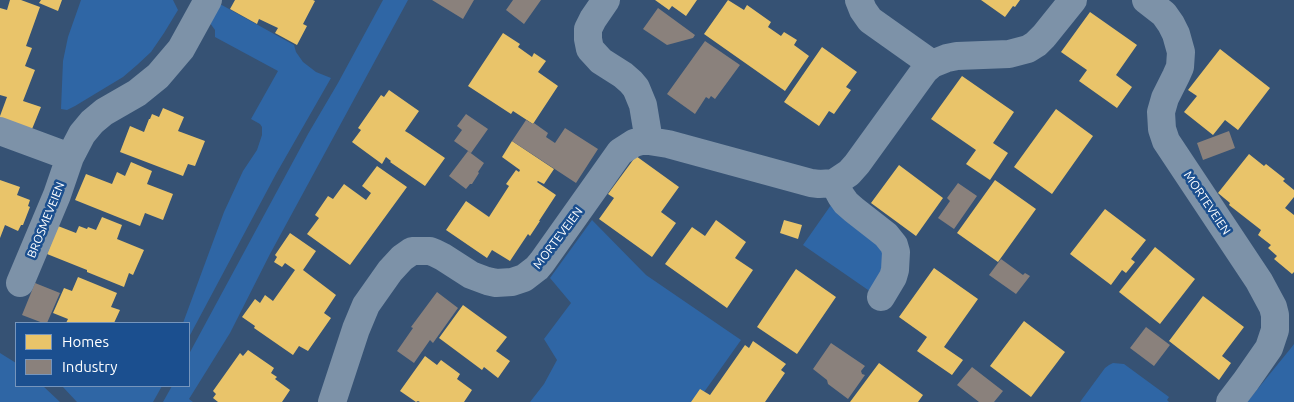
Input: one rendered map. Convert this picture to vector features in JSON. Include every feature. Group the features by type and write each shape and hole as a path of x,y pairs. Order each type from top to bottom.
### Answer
{"street":[{"name":"BROSMEVEIEN","path":"20,283 57,195 70,157 82,134 104,112 137,93 158,76 181,48 208,0"},
{"path":"606,0 588,29 590,49 602,61 627,78 636,88 643,105 649,141"},
{"path":"859,0 870,20 932,64"},
{"path":"881,298 895,270 896,252 894,245 886,235 846,203 834,183 849,174 925,70 932,64 957,56 1009,54 1028,49 1044,36 1073,0"},
{"name":"MORTEVEIEN","path":"1146,0 1164,14 1171,24 1181,52 1180,67 1163,105 1161,120 1166,141 1259,280 1273,307 1275,315 1275,330 1269,348 1230,402"},
{"path":"0,131 70,157"},
{"name":"MORTEVEIEN","path":"332,402 366,305 390,271 406,255 412,251 430,251 443,256 478,278 496,283 512,282 524,278 542,262 620,152 634,143 649,141 668,144 811,183 834,183"}],"shaded area":[{"path":"81,0 173,0 178,10 151,52 137,65 123,77 67,110 61,109 63,61 68,37"},
{"path":"383,0 408,0 270,254 230,333 189,399 193,402 163,402 171,387 190,387 190,352 308,134"},
{"path":"220,4 294,45 296,52 303,62 316,72 331,78 276,174 190,335 190,322 183,322 224,212 243,171 257,150 262,135 260,124 251,119 278,71 215,37 215,30 210,23"},
{"path":"831,205 876,236 887,260 871,292 803,245"},
{"path":"592,220 646,275 741,340 697,402 530,402 544,384 557,360 544,339 571,303 550,278"},
{"path":"1294,344 1294,402 1247,402 1291,348"},
{"path":"0,353 15,362 15,387 44,387 60,402 0,402"},
{"path":"1113,363 1124,364 1169,397 1167,400 1169,402 1080,402 1105,368"},
{"path":"63,387 161,387 153,402 77,402"}],"building: Homes":[{"path":"10,0 21,0 40,7 26,46 32,48 25,66 35,70 23,101 41,107 30,134 0,122 0,116 7,97 0,95 0,8 7,10"},
{"path":"41,0 62,0 58,11 39,3"},
{"path":"235,0 315,1 303,24 307,26 297,45 275,33 278,28 259,19 257,24 230,9"},
{"path":"655,0 697,0 686,16 672,6 669,10"},
{"path":"728,0 744,10 747,5 771,22 768,27 781,36 784,32 797,40 794,45 809,56 785,91 704,34"},
{"path":"981,0 1020,0 1005,17"},
{"path":"1090,12 1137,45 1116,75 1132,87 1117,108 1079,81 1087,70 1061,52"},
{"path":"503,33 520,44 518,47 532,57 534,53 546,61 538,72 558,86 533,124 513,111 511,114 468,86"},
{"path":"822,47 857,72 846,87 851,90 834,114 829,111 819,126 784,102"},
{"path":"1220,49 1270,88 1238,130 1225,120 1213,135 1184,112 1197,96 1188,90"},
{"path":"962,76 1014,112 993,143 1008,153 990,180 966,164 976,150 931,119"},
{"path":"389,90 419,111 405,131 445,158 425,186 390,162 386,157 382,164 352,142 361,130 358,128 381,95 384,97"},
{"path":"163,108 184,117 178,131 205,141 195,166 188,164 183,176 120,152 130,126 144,132 152,114 159,117"},
{"path":"1056,109 1093,136 1052,194 1014,167"},
{"path":"512,141 554,169 544,184 537,182 556,195 530,236 528,234 510,261 492,250 487,258 446,230 466,201 489,217 509,186 506,184 516,170 519,172 520,170 502,157"},
{"path":"1249,154 1285,179 1283,181 1294,190 1294,197 1285,208 1294,215 1294,272 1292,274 1274,259 1277,256 1268,248 1271,245 1258,235 1261,230 1229,205 1230,203 1218,193"},
{"path":"636,156 679,187 661,212 676,223 652,257 599,219 614,198 608,194"},
{"path":"131,162 152,171 147,184 173,194 163,220 145,213 140,226 75,200 86,174 112,184 117,172 125,176"},
{"path":"899,165 943,198 916,236 871,203"},
{"path":"377,166 407,187 350,265 307,234 319,218 315,215 328,196 333,199 344,184 366,200 371,193 362,186"},
{"path":"0,180 20,187 17,195 30,200 28,206 30,207 23,225 21,225 18,231 5,225 0,238"},
{"path":"995,180 1036,209 998,262 957,233"},
{"path":"1105,209 1146,240 1131,259 1135,262 1126,273 1122,270 1111,285 1070,254"},
{"path":"102,217 122,225 117,239 144,250 133,275 129,273 124,287 47,254 58,226 76,233 79,226 96,230"},
{"path":"716,220 746,242 735,258 753,270 727,308 665,264 692,227 705,236"},
{"path":"784,220 802,225 798,239 780,233"},
{"path":"290,233 316,251 303,270 336,295 324,313 331,318 308,351 299,346 293,355 254,328 255,326 242,317 255,299 260,303 265,295 273,301 295,270 285,263 282,267 274,262 277,257 275,255"},
{"path":"1155,247 1195,279 1160,324 1119,292"},
{"path":"934,268 978,299 944,347 963,360 952,375 917,351 927,337 899,317"},
{"path":"796,269 836,297 797,354 757,327"},
{"path":"78,277 117,293 111,307 120,310 114,322 66,322 68,319 53,313 64,288 72,291"},
{"path":"1203,296 1244,327 1222,356 1231,363 1219,380 1169,341"},
{"path":"463,305 507,337 496,351 510,361 498,378 484,367 482,370 439,338"},
{"path":"1024,321 1065,352 1031,397 990,366"},
{"path":"753,341 786,364 781,370 785,373 765,402 691,402 700,389 710,395 745,345 749,348"},
{"path":"248,350 274,368 271,373 277,377 275,379 290,390 282,402 218,402 213,398 216,394 213,391 240,353 243,356"},
{"path":"425,356 437,365 441,360 460,374 457,379 472,390 464,402 416,402 400,391"},
{"path":"879,363 923,395 918,402 850,402"}],"building: Industry":[{"path":"432,0 474,0 463,19"},
{"path":"513,0 541,0 524,24 506,10"},
{"path":"658,8 695,35 693,38 667,45 643,29"},
{"path":"705,41 740,65 715,99 711,96 709,99 706,97 695,114 667,94"},
{"path":"466,114 488,129 471,153 454,141 462,130 457,126"},
{"path":"526,120 548,133 546,137 555,143 565,128 598,149 576,183 512,141"},
{"path":"1229,131 1235,148 1203,160 1197,143"},
{"path":"468,151 484,163 472,184 466,189 449,176"},
{"path":"958,183 977,196 954,229 938,218 950,201 947,198"},
{"path":"1001,259 1023,275 1025,273 1030,276 1016,294 989,275"},
{"path":"35,283 60,293 47,322 40,322 22,315"},
{"path":"437,292 458,308 433,343 430,340 414,363 397,351 413,328 411,327"},
{"path":"1146,327 1170,345 1154,366 1130,348"},
{"path":"831,343 865,366 861,371 865,375 848,399 828,384 827,380 813,369"},
{"path":"972,367 1003,391 994,402 979,402 957,385"}]}
